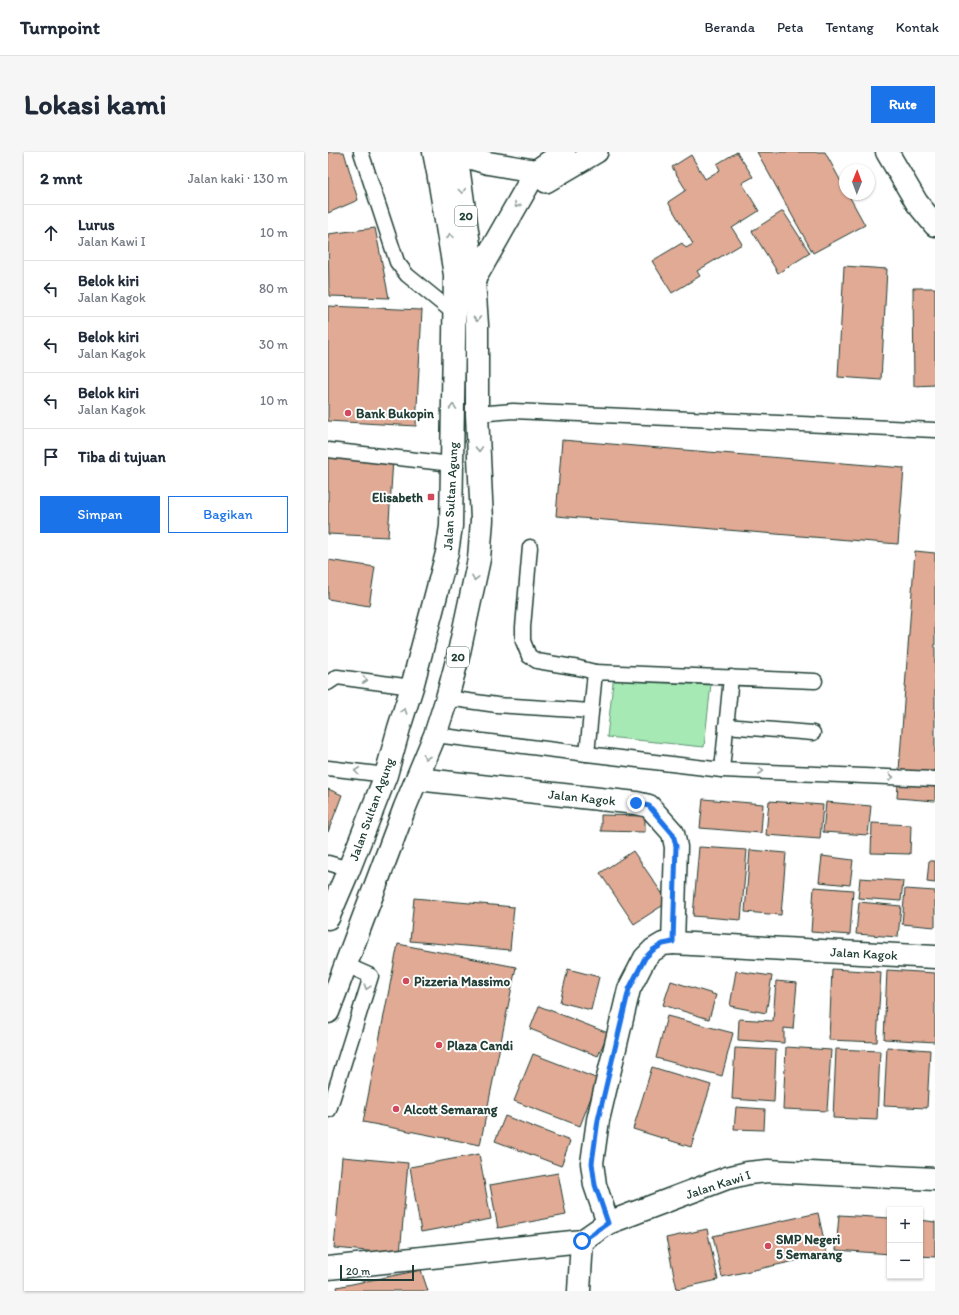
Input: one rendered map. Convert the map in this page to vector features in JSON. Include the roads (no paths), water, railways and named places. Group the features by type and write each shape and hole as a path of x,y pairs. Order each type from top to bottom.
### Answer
{"main road":[{"name":"Jalan Sultan Agung","path":"328,918 386,775 412,687 447,553 450,526 452,464 455,275 434,152"},
{"name":"Jalan Sultan Agung","path":"328,1012 435,735 458,657 479,558 482,520 477,414 477,325 474,280 455,152"},
{"path":"455,152 488,163 536,171"},
{"path":"474,280 536,171 564,152"},
{"path":"887,152 917,204 935,225"},
{"name":"Jalan Kagok","path":"417,779 636,803 649,806 673,834 676,846 673,942"},
{"name":"Jalan Kagok","path":"608,1223 595,1185 592,1163 598,1120 629,989 645,958 653,950 663,944 673,942 935,957"},
{"name":"Jalan Kawi I","path":"328,1268 582,1241 608,1223 727,1178 748,1173 768,1171 935,1179"},
{"path":"578,1291 582,1241"}],"street":[{"path":"536,171 546,182 597,152"}],"lane":[{"path":"361,152 397,262 407,275 455,314"},
{"path":"477,414 513,411 935,430"},
{"path":"328,450 452,464"},
{"path":"530,547 523,641 529,656 537,661 595,672 815,681"},
{"path":"587,754 595,672"},
{"path":"328,683 337,677 412,687"},
{"path":"722,770 731,677"},
{"path":"447,698 497,705 591,711"},
{"path":"726,726 813,733"},
{"path":"435,735 722,770 935,779"},
{"path":"328,768 386,775"},
{"path":"328,863 349,869"},
{"path":"328,1109 329,1110 371,976 346,965"}],"place":[{"name":"Bank Bukopin","path":"348,413"},
{"name":"Elisabeth","path":"431,497"},
{"name":"Pizzeria Massimo","path":"406,981"},
{"name":"Plaza Candi","path":"439,1045"},
{"name":"Alcott Semarang","path":"396,1109"},
{"name":"SMP Negeri 5 Semarang","path":"768,1246"}]}
